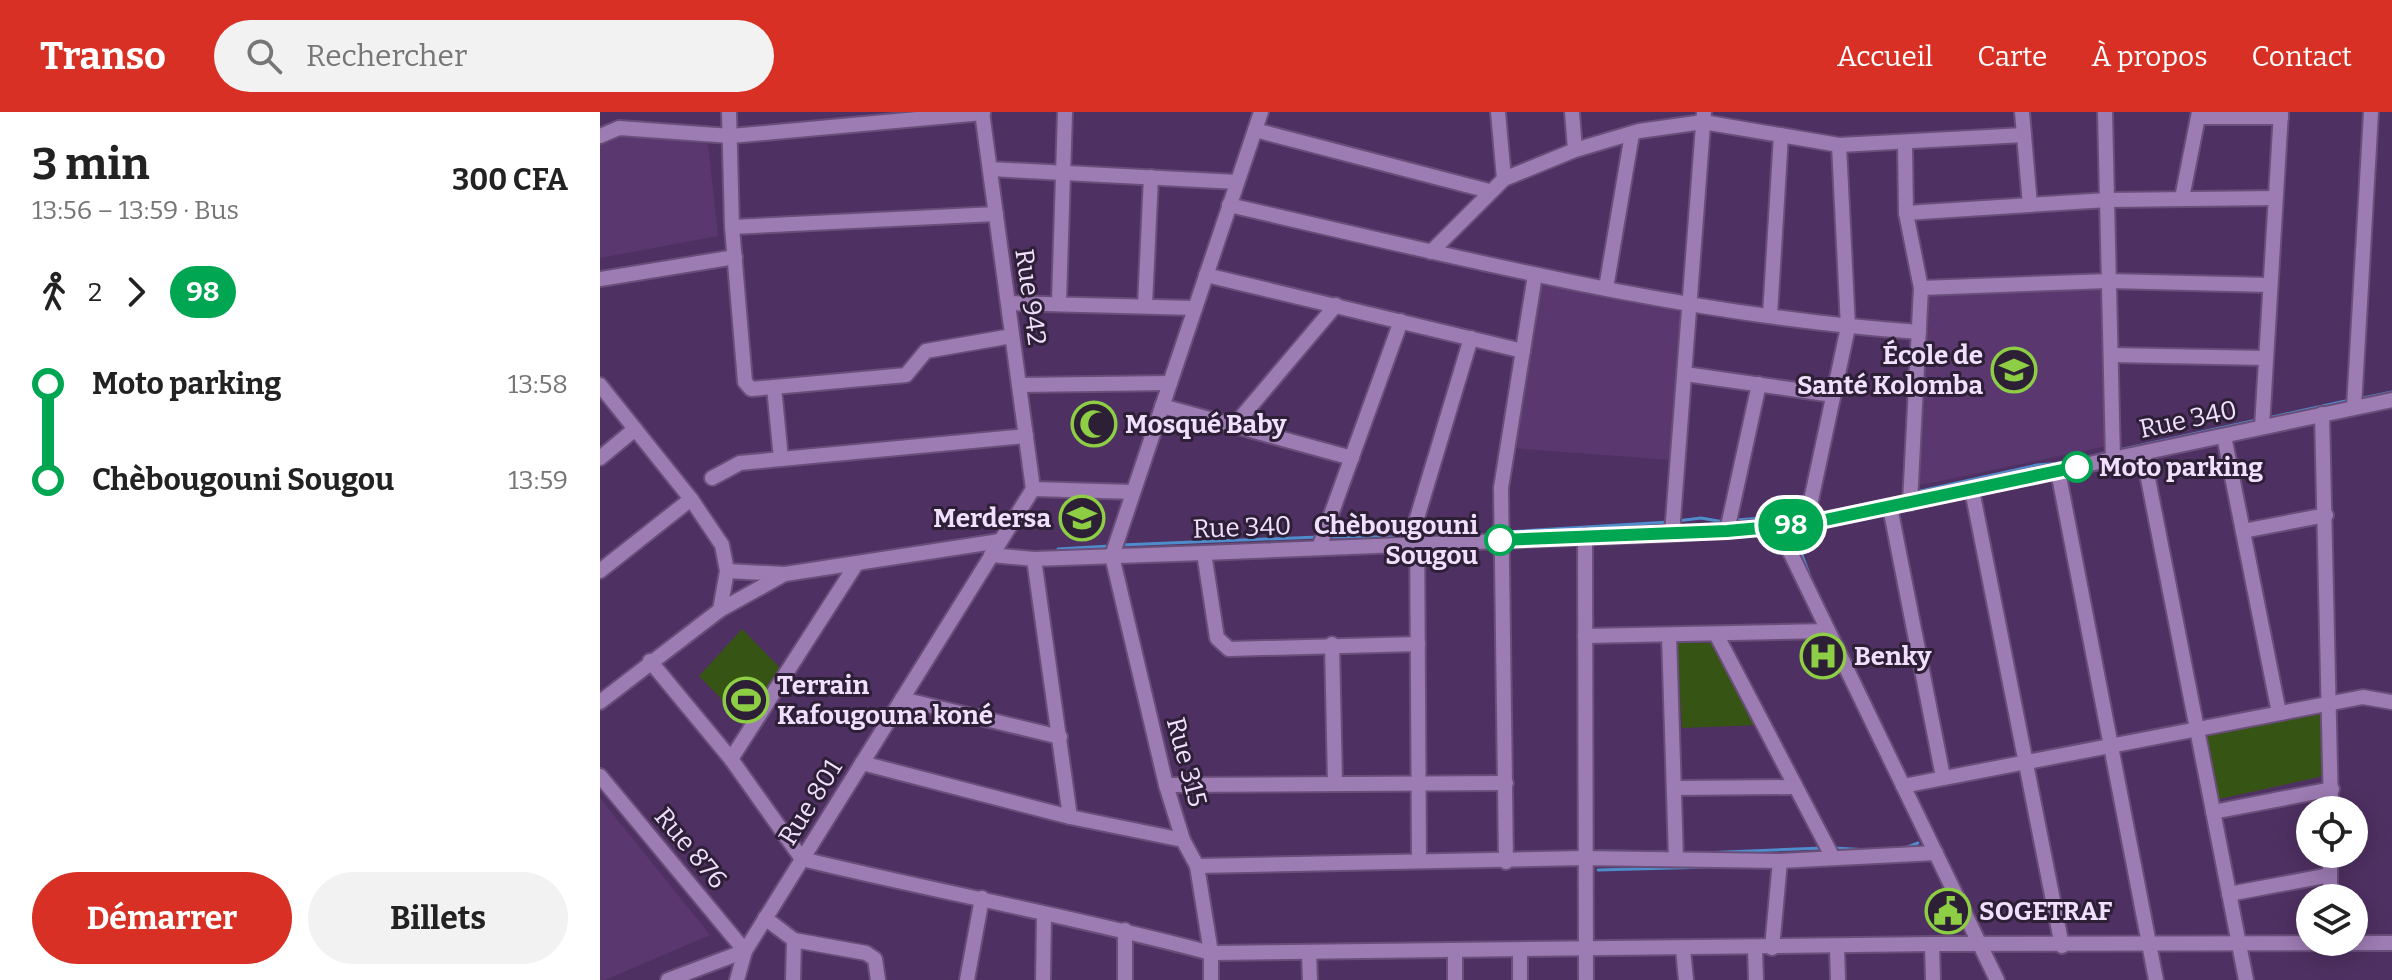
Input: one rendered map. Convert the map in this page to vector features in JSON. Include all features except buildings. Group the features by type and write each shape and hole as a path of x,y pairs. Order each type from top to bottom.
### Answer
{"street":[{"path":"619,128 620,112"},
{"path":"729,112 732,227 745,385 751,389 906,375 926,351 1012,336"},
{"path":"1059,302 1065,112"},
{"path":"1112,556 1261,112"},
{"path":"1498,112 1504,179"},
{"path":"1572,112 1575,150"},
{"path":"2022,112 2030,205"},
{"path":"2105,112 2113,460"},
{"path":"2354,407 2371,112"},
{"path":"600,136 619,128 731,136 864,118 982,113"},
{"name":"Rue 942","path":"982,113 1033,489"},
{"path":"2182,198 2199,115 2281,115 2262,427"},
{"path":"1431,252 1504,179 1575,150 1704,117 1839,145 1905,144 2024,135"},
{"path":"1672,534 1704,117"},
{"path":"1255,130 1489,191"},
{"path":"1606,288 1632,134"},
{"path":"1770,315 1781,135"},
{"path":"1905,144 1906,213 1921,288 1910,503"},
{"path":"1806,524 1848,327 1839,145"},
{"path":"990,169 1237,182"},
{"path":"1145,305 1151,177"},
{"path":"1906,213 2107,200 2275,198"},
{"path":"1229,205 1535,275 1848,327 1919,332"},
{"path":"732,227 996,214"},
{"path":"600,279 735,257"},
{"path":"1206,275 1523,351"},
{"path":"1506,862 1501,488 1535,275"},
{"path":"1921,288 2109,281 2270,285"},
{"path":"1008,303 1195,308"},
{"path":"1233,427 1336,305"},
{"path":"1319,548 1401,321"},
{"path":"1419,861 1417,518 1471,338"},
{"path":"2111,355 2266,358"},
{"path":"1685,374 1833,395"},
{"path":"1019,385 1170,383"},
{"path":"1727,531 1759,384"},
{"path":"600,385 691,499 722,545 727,571 720,610"},
{"path":"774,387 781,459"},
{"name":"Rue 340","path":"991,555 1034,559 1417,545 1672,534 1806,524 2392,400"},
{"path":"1162,406 1352,458"},
{"path":"2322,414 2332,796"},
{"path":"600,458 635,429"},
{"path":"712,478 740,463 1026,436"},
{"path":"2224,436 2279,713"},
{"path":"2143,453 2246,980"},
{"path":"2058,471 2156,980"},
{"path":"1033,489 1133,492"},
{"name":"Rue 801","path":"737,980 745,951 1033,489"},
{"path":"1972,490 2062,946"},
{"path":"600,571 691,499"},
{"path":"1890,507 1943,777"},
{"path":"2243,531 2326,515"},
{"path":"1778,527 1997,980"},
{"path":"1585,536 1583,858 1586,980"},
{"path":"727,571 785,574 1000,541"},
{"path":"1204,553 1217,638 1229,649 1418,644"},
{"name":"Rue 315","path":"1112,556 1166,785 1183,840 1197,866 1211,953 1211,980"},
{"path":"1034,559 1070,817"},
{"path":"731,759 857,563"},
{"path":"600,702 720,610 785,574"},
{"path":"1585,636 1828,631"},
{"path":"1716,634 1793,787 1832,856"},
{"path":"1669,635 1676,858"},
{"path":"1332,644 1335,782"},
{"path":"650,661 731,759 802,859 982,898 1044,916 1125,930 1211,953 1837,948 1932,944 2296,944"},
{"path":"1903,786 2363,697 2392,702"},
{"path":"902,699 1060,737"},
{"path":"862,763 1070,817 1183,840"},
{"name":"Rue 876","path":"600,776 745,951"},
{"path":"1166,785 1506,783"},
{"path":"1676,788 1793,787"},
{"path":"2213,812 2332,789"},
{"path":"1197,866 1506,862 1583,858 1780,861 1936,853"},
{"path":"1772,948 1780,861"},
{"path":"2330,868 2330,884"},
{"path":"2229,894 2330,875"},
{"path":"967,980 982,898"},
{"path":"1043,980 1044,916"},
{"path":"765,918 794,940 866,953 875,959 878,980"},
{"path":"1125,930 1125,980"},
{"path":"793,980 794,940"},
{"path":"2368,943 2392,943"},
{"path":"1932,944 1933,980"},
{"path":"1837,948 1838,980"},
{"path":"1683,949 1686,980"},
{"path":"1755,949 1756,980"},
{"path":"668,980 745,951"},
{"path":"1455,951 1455,980"},
{"path":"1520,951 1520,980"},
{"path":"1309,952 1310,980"}],"shaded area":[{"path":"618,133 708,144 718,236 600,258 600,141"},
{"path":"1541,278 1684,305 1671,460 1512,448"},
{"name":"École de Santé Kolomba","path":"2104,287 2107,446 1916,486 1926,294"},
{"path":"600,798 710,935 605,980 600,980"}],"green space":[{"name":"Terrain Kafougouna koné","path":"742,629 786,674 747,725 699,676"},
{"path":"1677,643 1716,643 1759,725 1682,728"},
{"path":"2319,709 2327,718 2324,776 2219,799 2204,738 2209,731"}],"waterway":[{"path":"2358,399 2392,392"},
{"path":"2268,418 2350,400"},
{"path":"2119,450 2257,420"},
{"path":"2085,458 2108,452"},
{"path":"1916,492 2037,465 2062,463"},
{"path":"1811,514 1839,510"},
{"path":"1736,520 1804,515"},
{"path":"1677,521 1701,518 1724,522"},
{"path":"1505,532 1669,522"},
{"path":"1421,536 1458,536"},
{"path":"1121,545 1318,537"},
{"path":"1329,537 1414,537"},
{"path":"1795,537 1813,584"},
{"path":"1058,549 1110,546"},
{"path":"1916,796 1945,858"},
{"path":"1905,848 1918,843"},
{"path":"1702,853 1822,848"},
{"path":"1834,848 1870,850"},
{"path":"1598,851 1670,852"},
{"path":"1598,870 1710,867"},
{"path":"1959,886 1970,908"}],"bus line":[{"name":"98","path":"1500,540 1672,534 1806,524 2077,467"}],"place":[{"name":"École de Santé Kolomba","path":"2014,370"},
{"name":"Mosqué Baby","path":"1094,424"},
{"name":"Moto parking","path":"2077,467"},
{"name":"Merdersa","path":"1082,518"},
{"name":"Chèbougouni Sougou","path":"1500,540"},
{"name":"Benky","path":"1823,656"},
{"name":"Terrain Kafougouna koné","path":"746,700"},
{"name":"SOGETRAF","path":"1948,911"}]}
